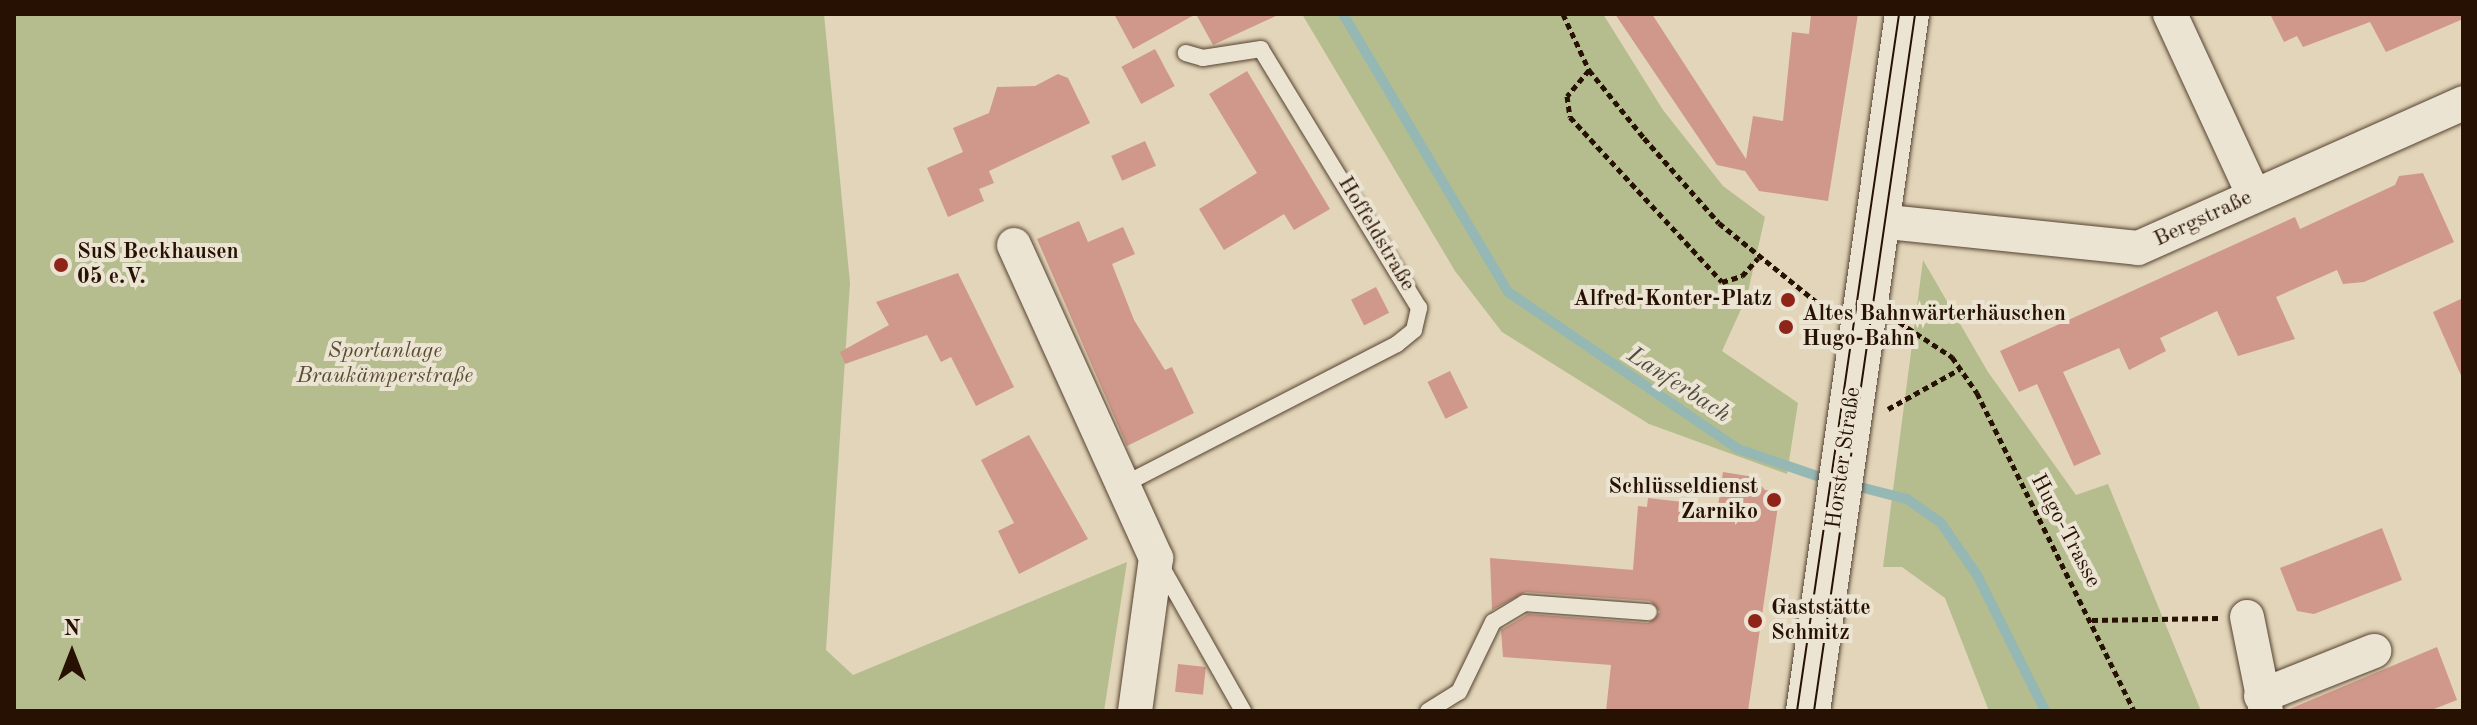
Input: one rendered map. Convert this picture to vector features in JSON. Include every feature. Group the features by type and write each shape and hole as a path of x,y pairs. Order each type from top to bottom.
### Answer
{"main road":[{"name":"Horster Straße","path":"1808,711 1832,537 1867,416 1878,221 1907,14"}],"street":[{"path":"2170,14 2254,196"},
{"name":"Bergstraße","path":"1878,221 2138,248 2254,196 2459,116"},
{"path":"1014,245 1156,558 1135,711"},
{"path":"2247,617 2264,704 2374,651"}],"lane":[{"name":"Hoffeldstraße","path":"1123,485 1397,344 1414,330 1419,308 1261,49 1203,58 1186,53"},
{"path":"1156,558 1243,711"},
{"path":"1428,711 1459,692 1493,622 1525,603 1649,612"}],"path":[{"path":"1563,14 1589,70 1719,223 1770,268"},
{"path":"1589,70 1567,96 1570,117 1722,282 1742,276 1758,258"},
{"name":"Hugo-Trasse","path":"1952,357 2092,620 2134,711"},
{"path":"1867,416 1960,369"},
{"path":"2092,620 2247,617"}],"green space":[{"name":"Sportanlage Braukämperstraße","path":"14,14 824,14 850,283 826,650 853,675 1127,562 1104,711 14,711"},
{"path":"1302,14 1603,14 1663,110 1723,186 1765,217 1747,296 1722,351 1798,403 1787,474 1649,424 1502,332 1455,271"},
{"path":"1923,260 1988,372 2076,495 2108,484 2201,711 1989,711 1945,598 1902,567 1883,567"}],"building":[{"path":"1114,14 1196,14 1133,49"},
{"path":"1196,14 1280,14 1213,45"},
{"path":"1615,14 1652,14 1746,159 1753,116 1783,121 1792,32 1809,34 1811,14 1858,14 1828,201 1759,191 1745,171 1717,165"},
{"path":"2270,14 2463,14 2463,19 2386,52 2370,22 2303,47 2297,36 2284,42"},
{"path":"1155,49 1175,86 1141,104 1121,67"},
{"path":"1247,71 1330,209 1294,230 1284,214 1224,250 1199,209 1257,173 1209,94"},
{"path":"1058,74 1068,78 1090,123 989,171 994,183 979,189 984,201 948,217 927,168 963,152 953,128 989,113 997,87 1035,86"},
{"path":"1145,141 1156,166 1122,181 1111,156"},
{"path":"2423,173 2454,242 2364,282 2343,284 2337,270 2276,297 2295,339 2238,356 2217,311 2160,338 2166,351 2129,370 2119,348 2063,372 2101,454 2074,466 2037,384 2019,392 2000,351 2295,217 2300,229 2395,185 2399,176"},
{"path":"1079,221 1088,242 1123,227 1135,254 1112,264 1134,320 1165,370 1172,367 1194,413 1127,446 1037,239"},
{"path":"958,273 1014,387 976,406 951,357 941,362 927,335 845,364 840,352 889,325 876,302"},
{"path":"1376,287 1389,313 1364,326 1351,300"},
{"path":"2463,298 2463,380 2433,312"},
{"path":"1450,371 1468,408 1446,419 1428,382"},
{"path":"1029,435 1088,539 1019,574 998,531 1014,523 981,460"},
{"path":"1723,472 1754,477 1765,490 1780,492 1748,711 1606,711 1611,665 1503,657 1501,630 1528,614 1648,623 1660,612 1650,601 1526,592 1492,610 1490,558 1633,570 1638,506 1647,507 1648,498 1718,506"},
{"path":"2382,528 2402,580 2314,614 2297,611 2280,568"},
{"path":"2437,647 2457,700 2429,711 2285,711"},
{"path":"1178,664 1206,667 1203,695 1175,692"}],"waterway":[{"name":"Lanferbach","path":"1343,14 1508,292 1738,449 1832,481"},
{"name":"Lanferbach","path":"1852,485 1907,499 1941,523 1977,575 2045,711"}],"tram line":[{"path":"1797,711 1899,14"},
{"path":"1814,711 1915,14"}],"place":[{"name":"SuS Beckhausen 05 e.V.","path":"61,265"},
{"name":"Alfred-Konter-Platz","path":"1788,300"},
{"name":"Altes Bahnwärterhäuschen Hugo-Bahn","path":"1786,327"},
{"name":"Schlüsseldienst Zarniko","path":"1774,500"},
{"name":"Gaststätte Schmitz","path":"1755,621"}]}
